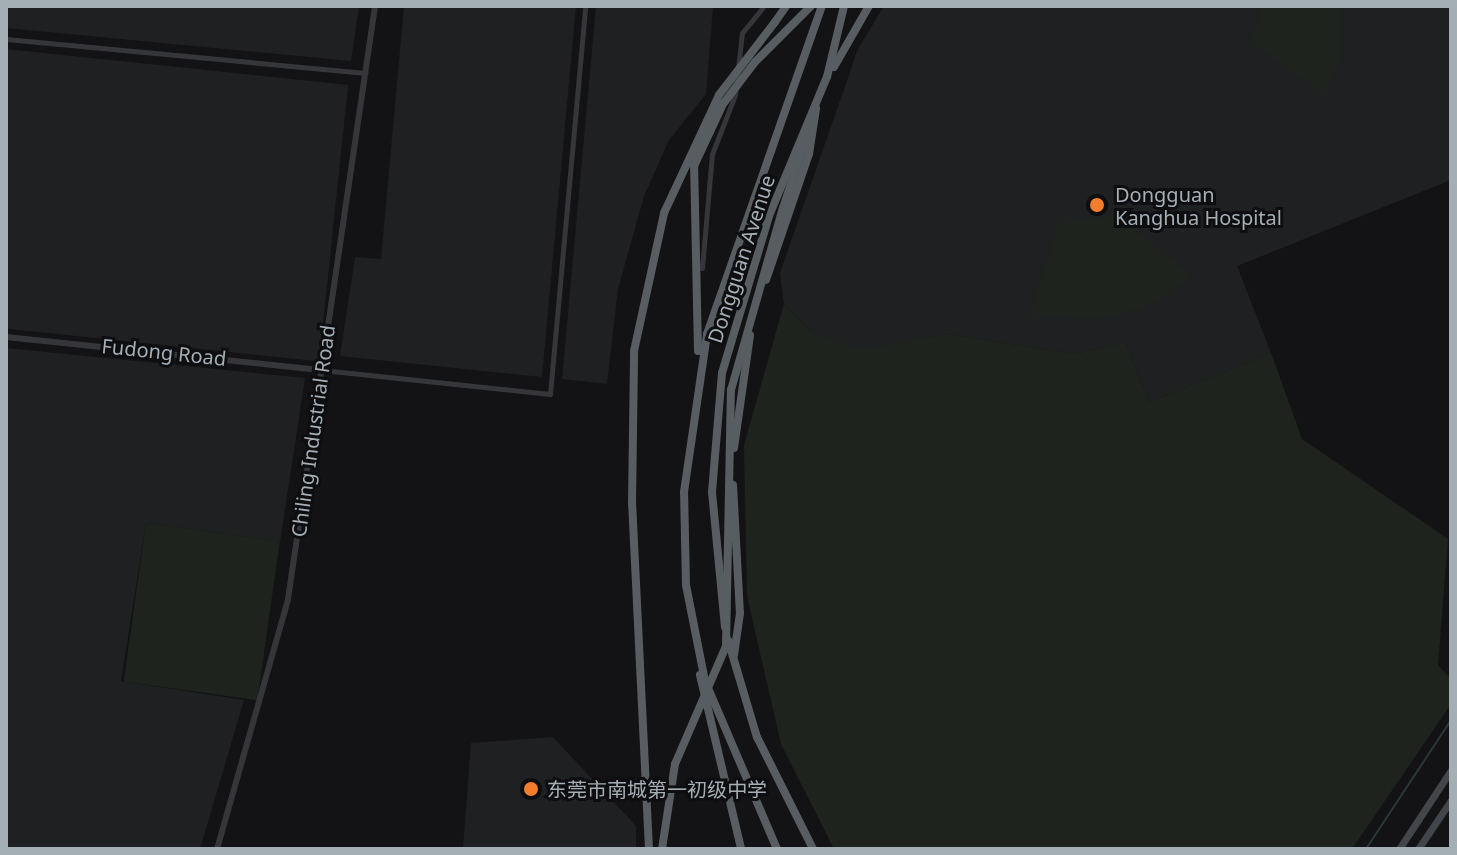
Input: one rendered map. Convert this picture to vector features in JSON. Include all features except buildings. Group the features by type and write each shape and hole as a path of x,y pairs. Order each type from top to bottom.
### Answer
{"highway":[{"path":"649,849 631,396 644,287 678,176 719,95 786,6"},
{"path":"678,176 723,104 811,6"},
{"name":"Dongguan Avenue","path":"777,849 728,748 699,658 683,546 693,397 720,290 822,6"},
{"name":"Dongguan Avenue","path":"813,849 775,780 733,664 713,547 717,402 742,296 817,105 844,6"},
{"path":"821,93 869,6"},
{"path":"662,849 675,764 726,646 731,390 783,208 817,105"},
{"path":"733,664 740,613 732,472 739,391 756,312 809,154 817,105"},
{"path":"693,397 702,268 693,186 705,136"},
{"path":"699,658 706,727 737,812 741,849"}],"main road":[{"path":"1399,849 1451,770"},
{"path":"1418,849 1451,800"}],"street":[{"name":"Chiling Industrial Road","path":"217,849 283,625 375,6"},
{"path":"322,370 550,394 585,6"},
{"path":"702,268 712,154 735,95 742,33 764,6"},
{"path":"6,39 365,73"},
{"name":"Fudong Road","path":"6,337 322,370"}],"shaded area":[{"path":"6,6 359,6 351,61 6,28"},
{"path":"404,6 576,6 542,377 340,356 355,257 381,259"},
{"path":"596,6 713,6 706,94 669,140 644,196 618,289 607,384 562,379"},
{"name":"Dongguan Kanghua Hospital","path":"884,6 1451,6 1451,180 1237,266 1271,353 1149,402 1125,342 1075,354 947,334 863,351 814,334 784,304 780,273 858,49"},
{"path":"1262,6 1340,6 1340,58 1324,94 1251,42"},
{"path":"6,49 348,85 319,361 6,329"},
{"path":"1116,215 1193,277 1144,307 1106,318 1029,314 1059,223"},
{"path":"784,304 814,334 863,350 947,334 1075,354 1125,342 1149,402 1271,353 1302,439 1448,539 1438,665 1451,679 1451,704 1352,849 834,849 781,744 747,596 744,445"},
{"path":"6,348 305,378 280,542 146,523 121,681 244,700 200,849 6,849"},
{"path":"146,523 280,542 257,700 124,681"},
{"name":"东莞市南城第一初级中学","path":"553,737 636,826 636,849 463,849 471,743"}],"waterway":[{"path":"1366,849 1451,720"}],"place":[{"name":"Dongguan Kanghua Hospital","path":"1097,205"},
{"name":"东莞市南城第一初级中学","path":"531,789"}]}
